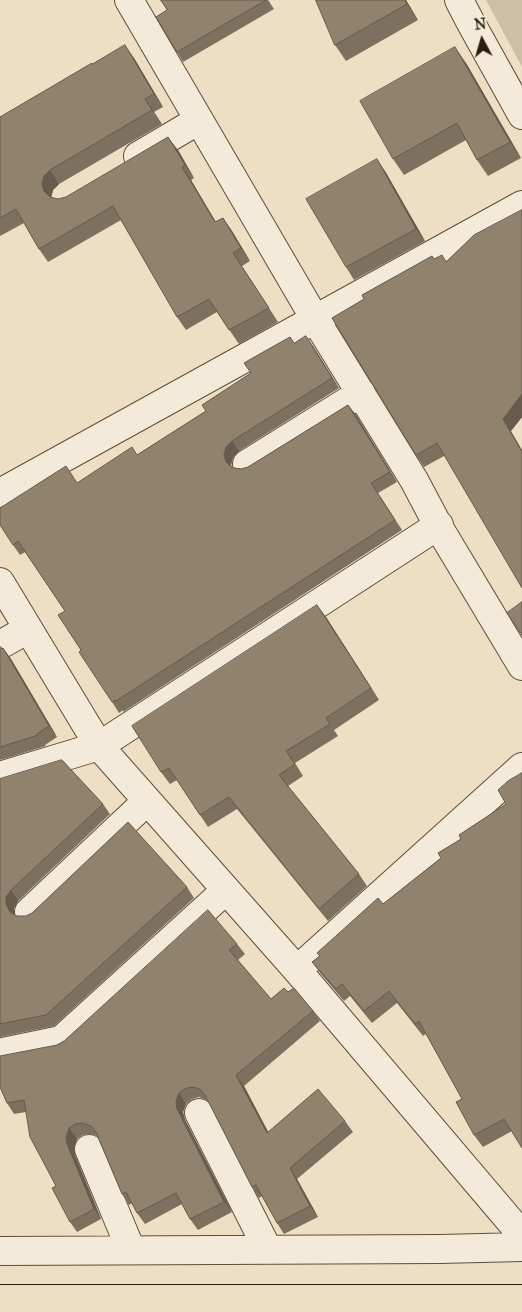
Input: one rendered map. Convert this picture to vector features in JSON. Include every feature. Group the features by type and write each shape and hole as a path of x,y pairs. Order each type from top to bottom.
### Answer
{"highway":[{"path":"0,1299 522,1299"}],"street":[{"path":"129,0 315,319 414,480 522,666"},
{"path":"459,0 522,115"},
{"path":"117,168 199,120"},
{"path":"0,493 522,205"},
{"path":"247,464 361,393"},
{"path":"0,776 99,746 439,525"},
{"path":"0,582 99,746 297,970 522,1235"},
{"path":"0,645 28,629"},
{"path":"297,970 522,767"},
{"path":"29,912 147,801"},
{"path":"3,1052 61,1040 226,890"},
{"path":"199,1113 268,1250"},
{"path":"89,1149 131,1250"},
{"path":"0,1251 522,1247"}],"shaded area":[{"path":"486,0 522,0 522,67"}],"building":[{"path":"161,0 266,0 177,52 156,17 167,10"},
{"path":"316,0 405,0 407,4 335,45"},
{"path":"125,45 154,94 145,99 152,110 50,170 44,176 42,184 44,191 50,197 58,199 66,197 168,137 185,165 182,167 215,222 223,218 241,248 233,253 269,308 229,330 209,299 177,317 113,206 39,249 16,209 0,218 0,117"},
{"path":"455,47 510,142 477,160 457,123 393,159 360,101"},
{"path":"377,159 416,229 346,267 306,199"},
{"path":"522,210 522,394 503,419 522,452 522,588 437,443 416,455 332,318 364,299 362,295 432,256 434,259 442,255 446,262 474,235"},
{"path":"306,336 332,378 232,441 226,447 224,455 226,462 233,468 241,469 248,467 348,405 390,472 371,483 395,520 112,702 79,652 81,650 58,615 65,611 18,541 13,545 0,525 0,508 66,466 77,483 132,447 137,455 206,411 202,405 251,373 244,363 290,337 294,343"},
{"path":"522,602 522,635 507,613"},
{"path":"317,605 371,688 326,718 330,724 286,751 295,764 279,775 359,874 319,909 229,797 200,815 169,768 161,772 132,726"},
{"path":"0,648 49,726 38,735 0,747"},
{"path":"62,760 103,804 11,890 6,897 6,904 10,912 17,916 26,916 32,913 128,822 187,887 46,1015 0,1024 0,779"},
{"path":"522,773 522,1148 504,1119 474,1135 456,1102 462,1099 419,1021 415,1024 389,991 364,1011 342,984 336,989 312,962 320,956 317,953 378,898 383,904 441,858 438,853 461,839 459,835 506,804 498,790 508,781"},
{"path":"208,910 237,944 229,950 271,999 284,988 288,992 294,988 313,1011 236,1075 267,1133 318,1089 345,1121 290,1168 310,1206 277,1223 256,1185 252,1187 205,1095 200,1089 192,1087 184,1089 179,1093 176,1101 177,1109 224,1202 190,1219 176,1193 137,1213 126,1192 122,1194 96,1132 91,1126 83,1123 75,1124 69,1128 66,1137 67,1144 94,1209 70,1222 52,1188 56,1186 30,1137 24,1100 7,1103 0,1087 0,1056 57,1045 64,1041"}]}
